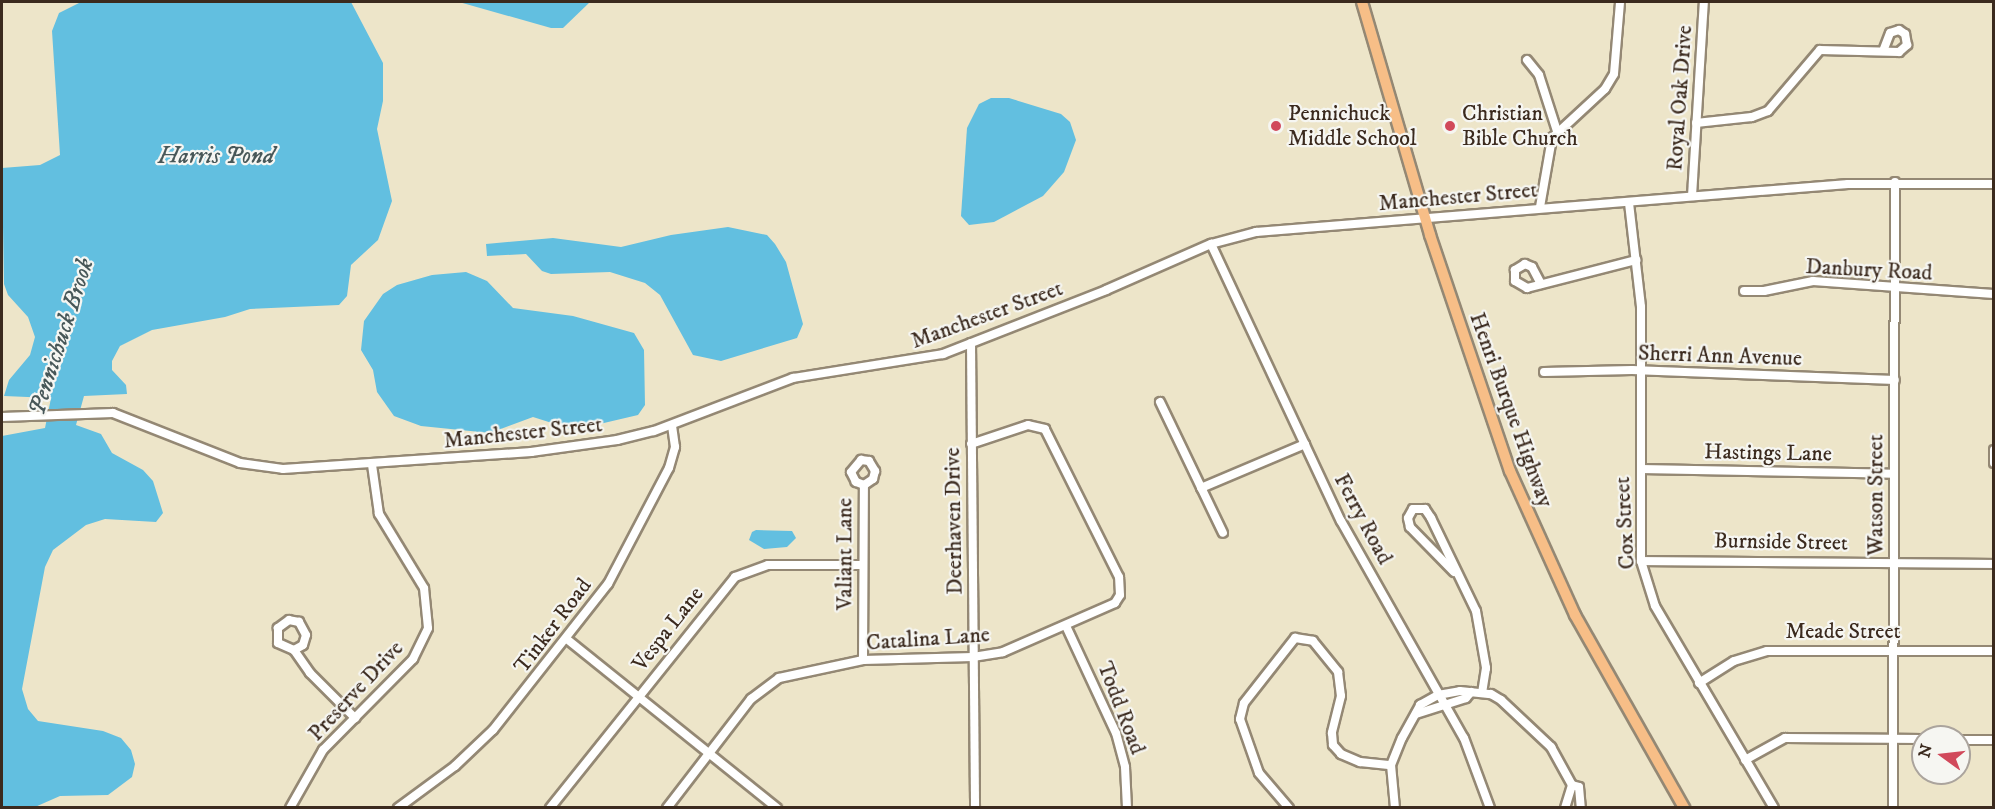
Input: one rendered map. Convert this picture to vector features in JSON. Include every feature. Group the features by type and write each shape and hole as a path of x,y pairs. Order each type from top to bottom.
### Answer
{"main road":[{"name":"Henri Burque Highway","path":"1362,2 1425,219 1477,382 1530,520 1575,615 1684,807"}],"street":[{"path":"1540,207 1547,154 1557,131 1605,89 1614,74 1620,2"},
{"name":"Royal Oak Drive","path":"1692,196 1704,2"},
{"path":"1696,123 1752,117 1768,111 1820,50 1883,51"},
{"path":"1527,60 1539,75 1557,131"},
{"name":"Manchester Street","path":"2,417 84,411 131,417 223,457 257,467 372,465 583,446 672,425 793,378 921,360 1106,290 1210,244 1279,230 1425,219 1540,207 1629,203 1692,196 1895,182 1994,184"},
{"name":"Watson Street","path":"1893,807 1895,182"},
{"name":"Cox Street","path":"1629,203 1636,260 1640,372 1641,561 1655,606 1774,807"},
{"name":"Ferry Road","path":"1210,244 1341,521 1464,738 1490,807"},
{"path":"1541,284 1636,260"},
{"name":"Danbury Road","path":"1744,291 1764,291 1813,281 1994,294"},
{"name":"Deerhaven Drive","path":"971,343 975,807"},
{"name":"Sherri Ann Avenue","path":"1544,372 1640,372 1895,380"},
{"path":"1160,402 1223,533"},
{"name":"Tinker Road","path":"398,807 474,748 568,640 618,569 669,468 675,447 672,425"},
{"name":"Catalina Lane","path":"667,807 764,687 795,672 863,660 974,657 1021,647 1115,603 1121,586 1051,435 1037,425 1028,425 971,444"},
{"path":"1201,488 1305,444"},
{"path":"1994,450 1994,463"},
{"name":"Preserve Drive","path":"290,807 313,764 413,659 426,636 429,620 424,588 379,514 372,465"},
{"name":"Hastings Lane","path":"1641,469 1894,474"},
{"name":"Valiant Lane","path":"863,660 864,484"},
{"path":"1454,572 1410,527 1408,518 1413,509 1427,511 1478,622 1486,672 1482,692"},
{"name":"Burnside Street","path":"1641,561 1994,564"},
{"name":"Vespa Lane","path":"550,807 640,696 722,589 742,572 768,566 863,565"},
{"name":"Todd Road","path":"1066,626 1116,733 1125,767 1127,807"},
{"path":"1289,807 1259,773 1240,719 1244,703 1295,638 1308,638 1322,648 1338,672 1341,696 1332,733 1333,744 1341,754 1360,762 1391,765"},
{"path":"568,640 777,807"},
{"path":"294,650 355,718"},
{"name":"Meade Street","path":"1700,683 1734,662 1767,651 1994,651"},
{"path":"1416,714 1466,698 1471,692"},
{"path":"1395,807 1391,765 1420,705 1438,695 1482,692 1502,700 1551,747 1572,785 1579,788 1581,807"},
{"path":"1745,760 1785,738 1911,739"},
{"path":"1971,740 1994,740"},
{"path":"1565,807 1572,785"}],"water":[{"name":"Harris Pond","path":"81,2 351,2 383,63 383,101 377,129 392,201 378,240 351,265 347,296 339,305 250,309 225,317 152,330 120,346 112,361 112,370 126,385 127,394 84,396 76,425 101,434 112,453 143,470 153,481 163,513 156,522 105,519 86,525 53,550 45,567 22,689 28,709 38,721 103,731 121,738 131,750 135,764 132,777 108,795 60,796 35,807 2,807 2,436 45,428 51,398 4,396 9,380 30,355 35,337 28,317 8,295 4,284 2,168 40,165 60,155 52,31 59,13"},
{"path":"459,2 590,2 563,28 551,28"},
{"path":"991,98 1009,98 1061,114 1070,122 1076,140 1064,172 1043,196 994,222 969,225 961,216 967,128 979,104"},
{"path":"728,227 767,235 775,244 786,262 803,324 797,338 721,361 693,355 660,295 645,283 610,272 551,274 542,271 526,254 487,256 486,244 553,238 621,247 671,235"},
{"path":"466,272 487,281 513,308 573,316 634,333 644,350 645,405 638,415 574,430 533,417 490,433 421,426 394,416 377,392 373,370 361,350 364,321 383,294 397,285 432,275"},
{"path":"756,530 792,531 796,538 787,547 764,549 749,540 752,532"}],"place":[{"name":"Pennichuck Middle School","path":"1276,126"},
{"name":"Christian Bible Church","path":"1450,126"}],"water label":[{"name":"Pennichuck Brook","path":"62,337"}]}
